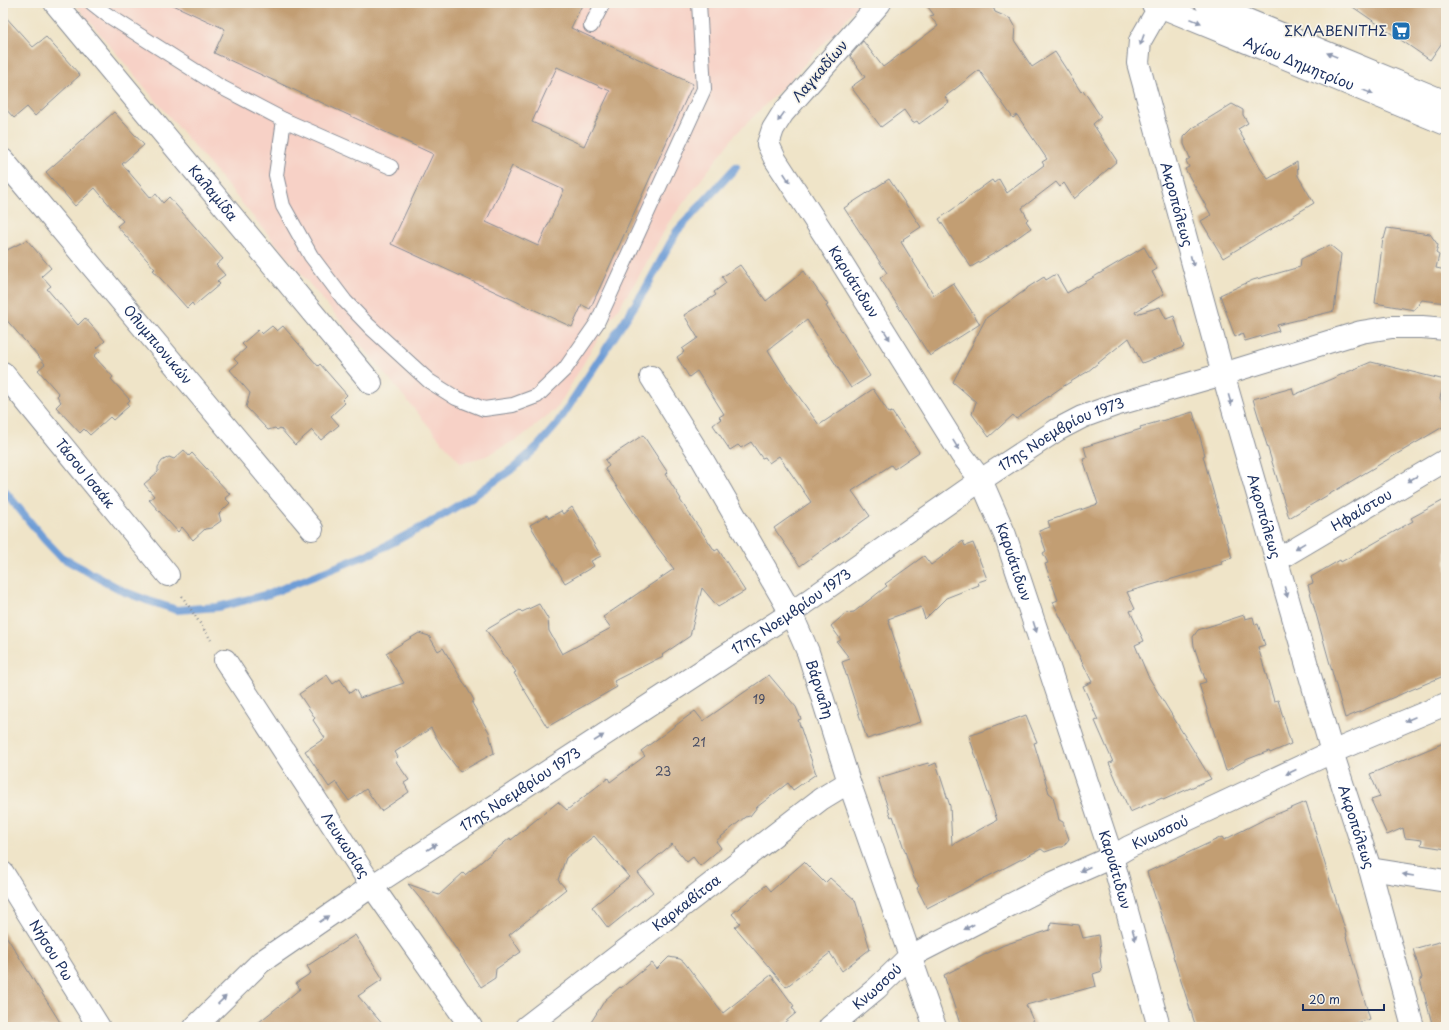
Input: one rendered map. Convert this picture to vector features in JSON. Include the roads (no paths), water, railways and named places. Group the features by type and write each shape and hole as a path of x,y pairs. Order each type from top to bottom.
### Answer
{"street":[{"name":"Καλαμίδα","path":"55,3 371,383"},
{"name":"Λαγκαδίων","path":"768,144 773,129 783,113 880,3"},
{"name":"Αγίου Δημητρίου","path":"1206,3 1446,102"},
{"name":"Αγίου Δημητρίου","path":"1156,5 1446,124"},
{"name":"Ακροπόλεως","path":"1156,5 1140,41 1138,63 1223,374 1332,752 1370,869 1413,1027"},
{"name":"Καρυάτιδων","path":"768,144 775,159 827,239 961,454 981,480 1004,535 1112,857 1159,1027"},
{"name":"Ολυμπιονικών","path":"3,160 312,528"},
{"name":"17ης Νοεμβρίου 1973","path":"195,1027 261,962 372,886 791,613 981,480 1057,430 1082,417 1115,405 1361,332 1392,327 1446,329"},
{"name":"Τάσου Ισαάκ","path":"3,373 168,575"},
{"name":"Βάρναλη","path":"651,377 701,457 791,613 808,652 849,782 909,957 935,1027"},
{"name":"Ηφαίστου","path":"1277,560 1446,460"},
{"name":"Λευκωσίας","path":"225,660 372,886 471,1027"},
{"name":"Κνωσσού","path":"830,1027 877,988 909,957 1053,883 1112,857 1129,847 1332,752 1446,704"},
{"name":"Καρκαβίτσα","path":"526,1027 821,799 849,782"},
{"path":"1370,869 1446,881"},
{"name":"Νήσου Ρω","path":"3,873 99,1027"}],"lane":[{"path":"92,3 106,14 219,86 284,120 390,168"},
{"path":"590,26 604,3"},
{"path":"284,120 276,175 282,206 311,256 345,301 369,326 429,382 456,398 484,409 513,405 537,396 565,369 601,316 704,89 699,3"}],"waterway":[{"path":"3,489 44,539 61,557 125,592 177,610 218,607 269,594 374,552 428,524 475,495 515,467 538,446 557,424 646,288 677,231 736,167"}],"place":[{"name":"ΣΚΛΑΒΕΝΙΤΗΣ","path":"1401,31"}]}
